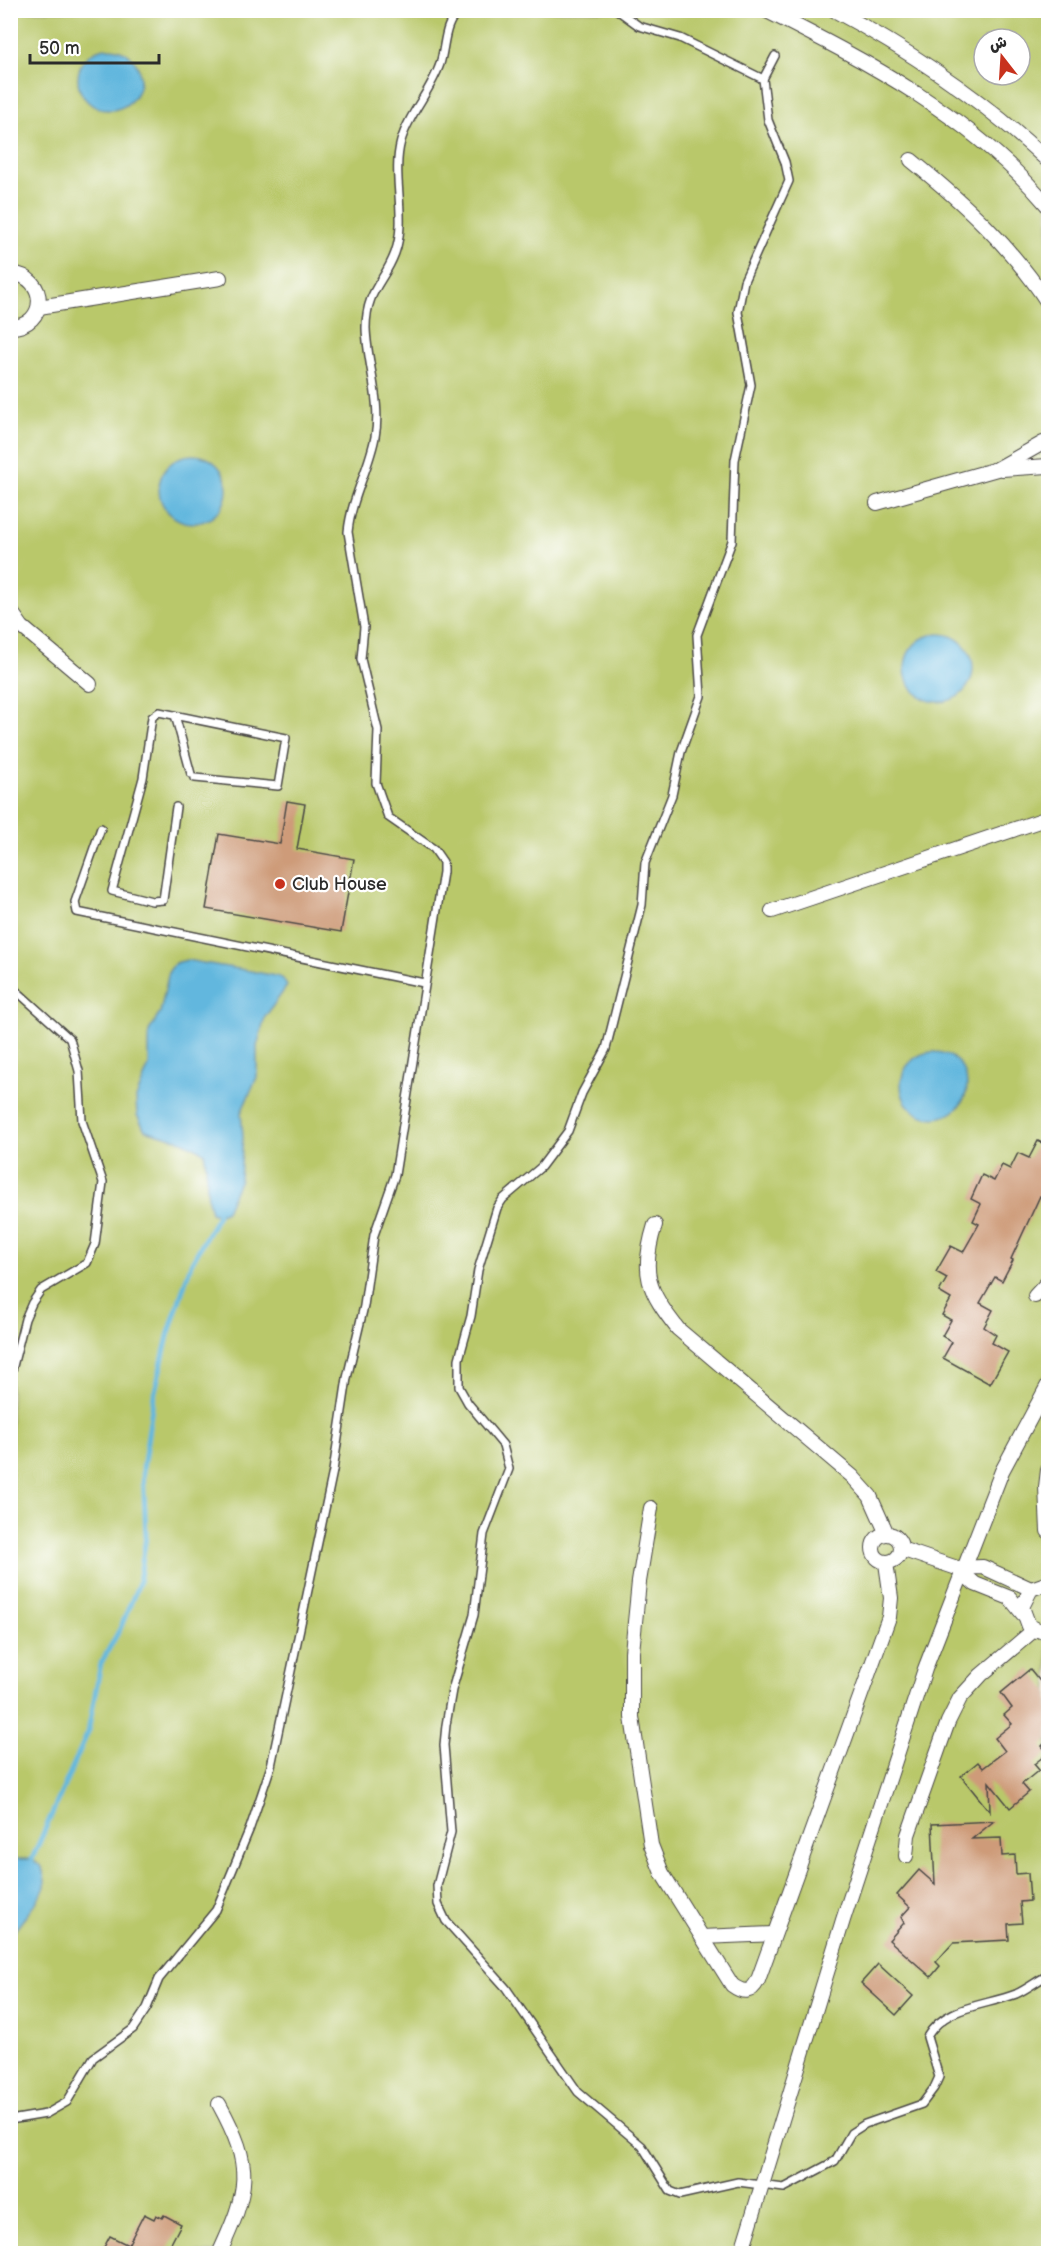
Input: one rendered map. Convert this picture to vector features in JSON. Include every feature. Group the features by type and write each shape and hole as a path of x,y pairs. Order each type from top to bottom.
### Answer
{"street":[{"path":"765,10 926,98 987,143 1048,206"},
{"path":"834,10 944,76 1005,120 1048,161"},
{"path":"911,160 961,200 997,235 1048,303"},
{"path":"10,264 38,290 39,307 29,321 10,327"},
{"path":"10,273 27,278"},
{"path":"39,307 220,278"},
{"path":"877,503 997,469 1048,466 1042,456 1047,437"},
{"path":"997,469 1047,437"},
{"path":"10,610 22,627 90,684"},
{"path":"772,911 1048,818"},
{"path":"655,1225 646,1253 649,1282 661,1308 678,1329 852,1476 870,1496 887,1534 898,1540 901,1549 895,1560 886,1563 878,1560 872,1548 875,1539 887,1534"},
{"path":"1035,1296 1048,1281"},
{"path":"741,2253 843,1920 960,1569 1002,1471 1048,1384"},
{"path":"1048,1470 1046,1487 1048,1531"},
{"path":"651,1508 636,1605 632,1652 632,1717 651,1845 662,1873 732,1984 740,1991 747,1992 754,1988 889,1617 891,1598 886,1563"},
{"path":"901,1549 960,1569 983,1567 1031,1589"},
{"path":"960,1569 975,1584 1010,1598 1034,1630 1048,1634"},
{"path":"1023,1614 1024,1600 1031,1589 1048,1583"},
{"path":"906,1856 908,1835 948,1722 960,1698 981,1675 1034,1630"},
{"path":"702,1937 774,1934"},
{"path":"219,2104 235,2134 243,2160 244,2186 237,2214 219,2253"}],"lane":[{"path":"10,2120 46,2114 67,2102 93,2058 133,2029 147,2008 159,1979 216,1910 250,1827 271,1766 330,1483 347,1378 364,1306 374,1235 394,1175 441,891 443,862 434,849 388,817 376,783 378,730 361,659 364,627 348,532 349,517 375,438 377,420 366,327 371,294 395,254 401,224 401,142 418,102 435,78 446,30 460,10"},
{"path":"617,10 639,26 680,38 764,78"},
{"path":"1044,10 1048,13"},
{"path":"775,56 764,78 768,120 785,162 789,181 744,281 738,312 751,385 735,460 732,541 697,635 701,696 681,752 672,795 645,863 642,905 606,1049 582,1094 568,1131 542,1167 503,1199 497,1208 478,1270 471,1316 459,1359 459,1387 468,1403 503,1445 509,1469 484,1534 474,1615 452,1690 446,1725 444,1745 451,1832 437,1886 438,1904 446,1921 506,1988 579,2092 642,2146 670,2191 680,2195 738,2182 784,2188 805,2179 835,2161 851,2133 865,2124 922,2104 939,2077 927,2037 933,2026 950,2014 1019,1993 1048,1975"},
{"path":"175,715 193,776 278,786 287,741 283,735 159,712 152,717 143,778 112,891 152,901 163,900 176,807"},
{"path":"101,828 75,902 77,912 424,983"},
{"path":"10,985 28,998 70,1039 79,1071 82,1121 103,1182 95,1244 87,1263 41,1290 32,1303 25,1319 10,1378"}],"green space":[{"path":"11,11 1048,11 1048,2253 11,2253"}],"water":[{"path":"109,48 126,53 131,57 135,62 140,79 135,96 131,101 126,105 109,110 92,105 87,101 83,96 78,79 83,62 87,57 92,53"},
{"path":"193,455 206,458 217,465 224,476 227,489 224,502 217,513 206,520 193,523 180,520 169,513 162,502 159,489 162,476 169,465 180,458"},
{"path":"939,634 952,637 963,644 970,655 973,668 970,681 963,692 952,699 939,702 926,699 915,692 908,681 905,668 908,655 915,644 926,637"},
{"path":"187,960 277,976 282,978 287,986 265,1017 257,1046 257,1077 241,1113 243,1136 240,1179 226,1211 218,1215 211,1212 209,1205 204,1152 182,1141 145,1130 137,1115 136,1098 149,1065 149,1031 160,1013 169,971 175,963"},
{"path":"934,1052 947,1054 957,1062 965,1072 967,1085 965,1098 957,1108 947,1116 934,1118 921,1116 911,1108 903,1098 901,1085 903,1072 911,1062 921,1054"},
{"path":"11,1859 32,1859 42,1867 45,1884 40,1897 11,1937"}],"building":[{"name":"Club House","path":"287,801 305,804 297,849 354,859 341,932 206,909 219,834 280,844"},
{"path":"1038,1141 1048,1146 1048,1200 1040,1196 1002,1281 995,1277 980,1303 993,1310 984,1327 996,1335 992,1343 1008,1352 990,1384 943,1358 952,1342 942,1336 951,1320 942,1315 951,1299 939,1292 947,1278 936,1272 951,1246 963,1252 979,1224 973,1221 981,1204 971,1199 982,1175 994,1181 1002,1165 1010,1169 1018,1153 1029,1158"},
{"path":"1030,1669 1048,1691 1048,1740 1042,1746 1048,1753 1034,1764 1039,1770 1022,1784 1029,1792 1010,1808 989,1782 990,1812 961,1776 978,1762 983,1768 1005,1751 995,1738 1012,1724 1004,1715 1012,1708 1001,1693"},
{"path":"994,1821 972,1839 1001,1838 1002,1856 1015,1855 1016,1874 1028,1873 1030,1901 1020,1902 1022,1923 1008,1924 1009,1940 953,1943 936,1962 940,1966 931,1977 889,1940 904,1923 901,1917 910,1907 897,1895 919,1870 935,1884 932,1824"},
{"path":"878,1964 913,1996 896,2015 861,1983"},
{"path":"144,2214 154,2219 156,2215 162,2218 164,2215 181,2224 166,2253 101,2253 110,2236 128,2245"}],"waterway":[{"path":"32,1859 88,1732 101,1663 120,1629 139,1583 146,1536 143,1469 153,1400 168,1336 191,1264 218,1215"}],"place":[{"name":"Club House","path":"280,884"}]}
